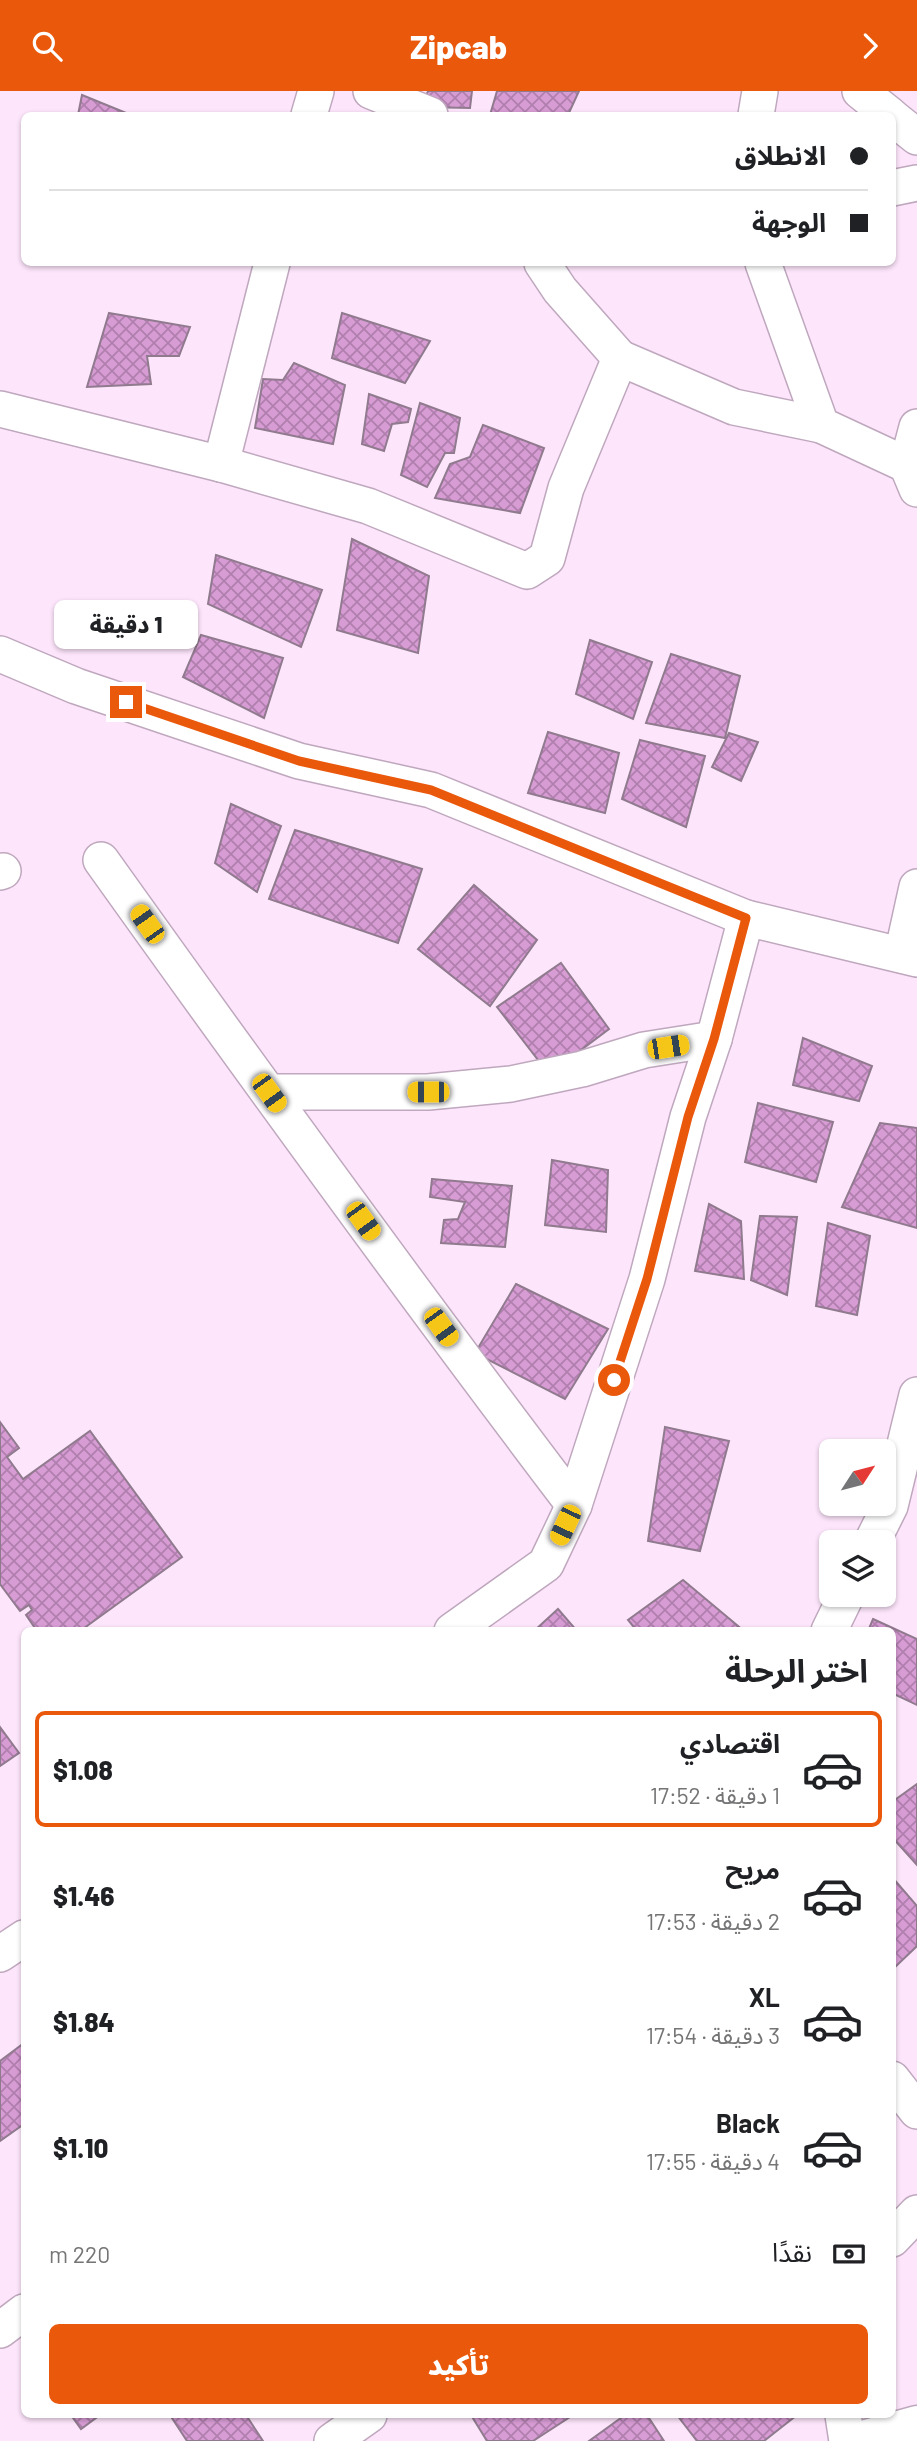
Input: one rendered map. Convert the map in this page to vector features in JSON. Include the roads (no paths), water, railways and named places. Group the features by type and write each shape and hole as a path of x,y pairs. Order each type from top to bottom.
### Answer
{"main road":[{"path":"859,2441 917,2425"}],"street":[{"path":"310,112 316,91"},
{"path":"371,91 423,112"},
{"path":"756,112 760,91"},
{"path":"860,91 886,112"},
{"path":"896,120 917,137"},
{"path":"896,187 917,183"},
{"path":"221,464 271,266"},
{"path":"544,266 559,290 620,358 734,407 821,425 912,477 917,427"},
{"path":"764,266 821,425"},
{"path":"0,409 221,464 368,506 527,571 547,558 566,488 620,358"},
{"path":"0,654 76,685 299,761 431,790 746,918 909,957 917,887"},
{"path":"102,860 479,1380 574,1505"},
{"path":"458,1627 546,1564 574,1505 647,1279 688,1117 714,1039 746,918"},
{"path":"269,1093 428,1092 511,1084 582,1069 644,1050 714,1039"},
{"path":"878,1530 890,1506 917,1395"},
{"path":"831,1627 841,1607"},
{"path":"0,1954 21,1940"},
{"path":"896,2084 917,2111"},
{"path":"896,2235 917,2213"},
{"path":"0,2330 21,2314"},
{"path":"332,2441 365,2418"},
{"path":"843,2418 847,2441"}]}
